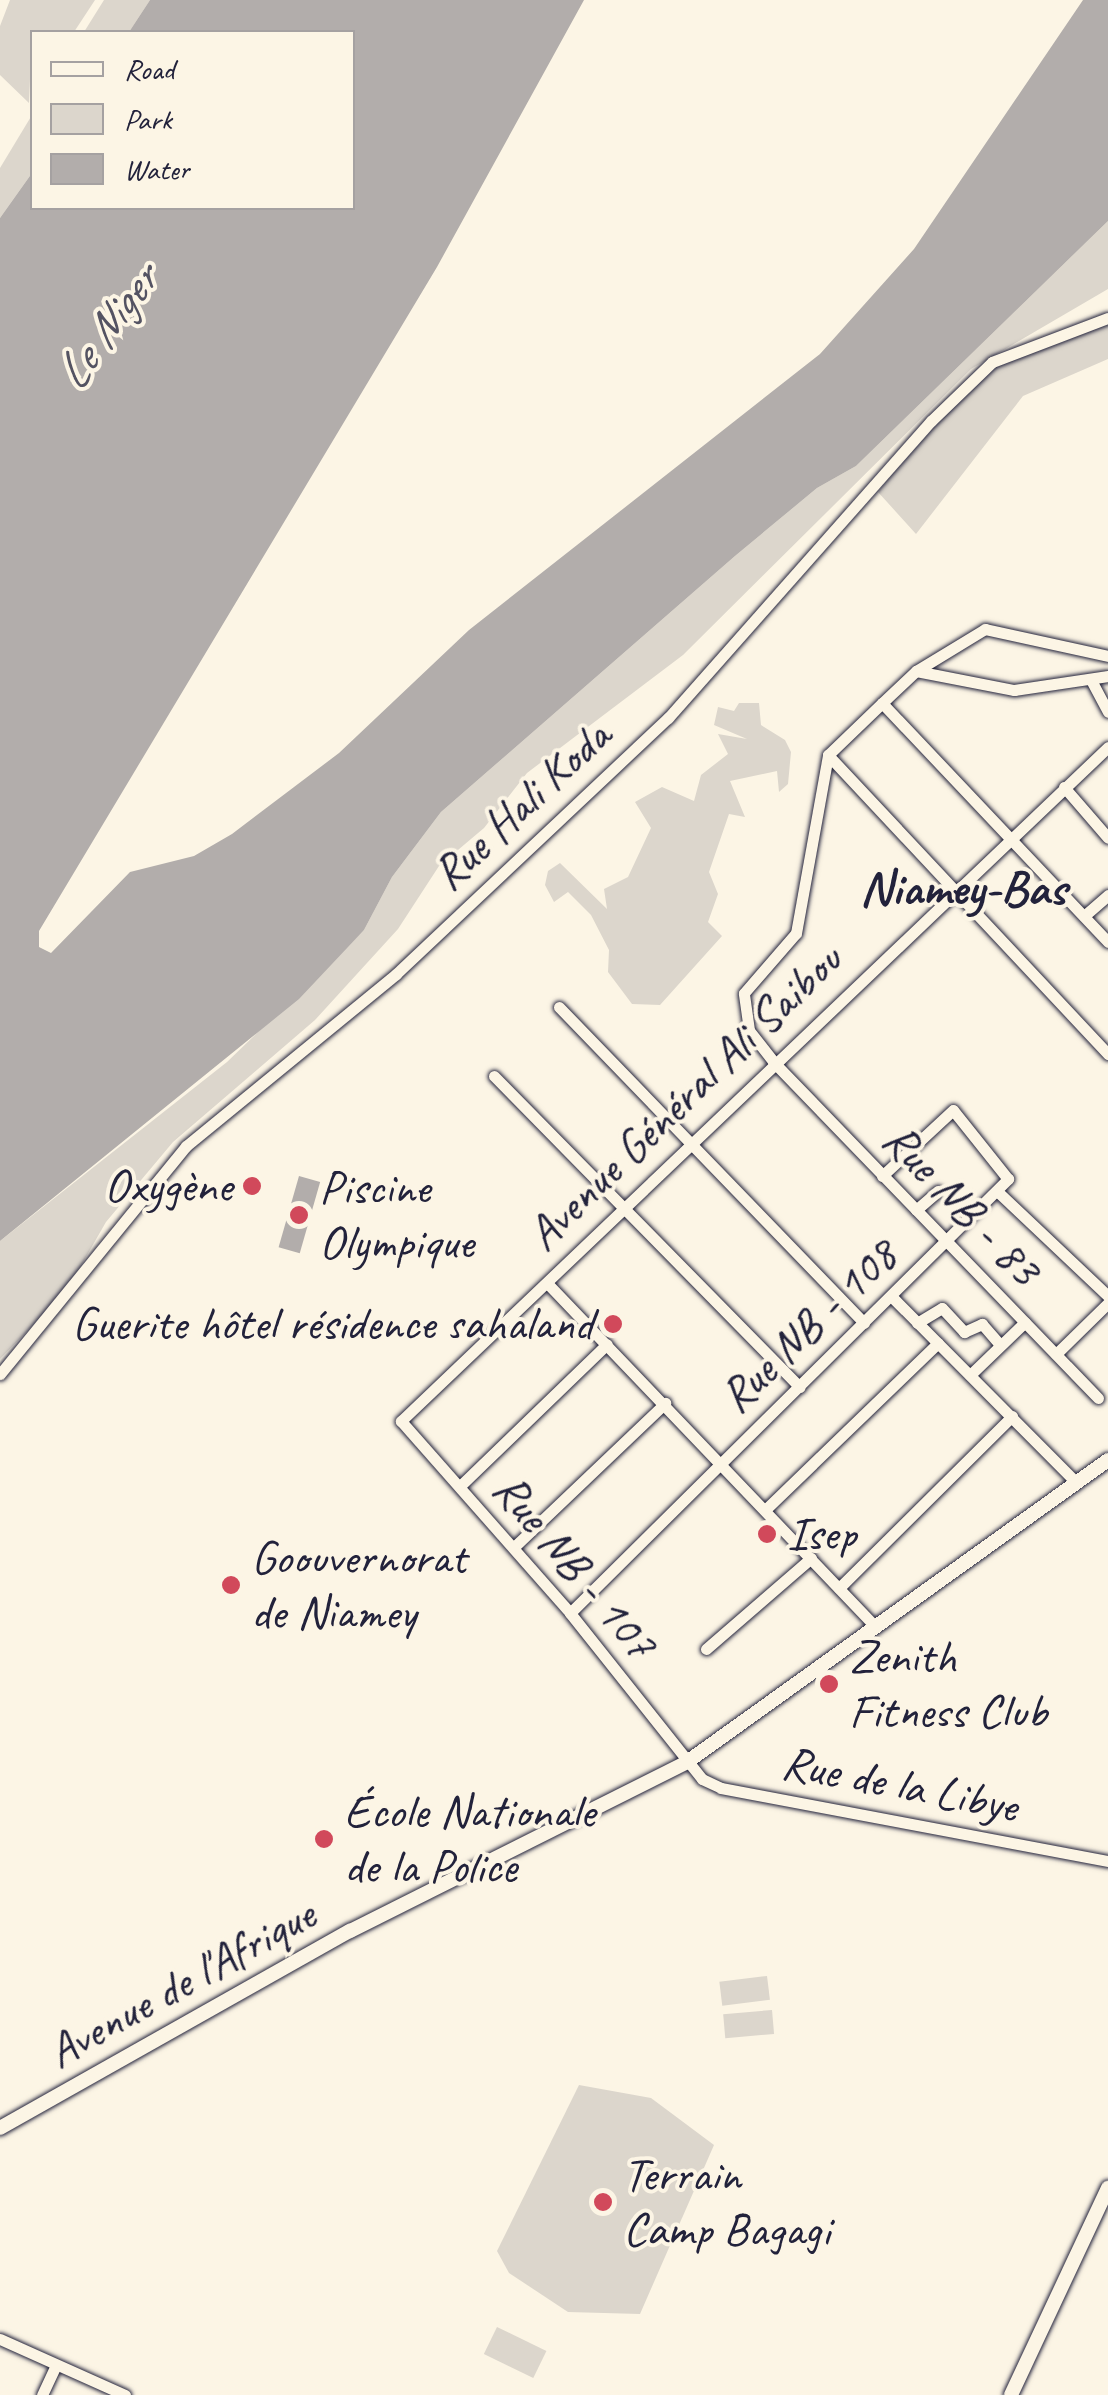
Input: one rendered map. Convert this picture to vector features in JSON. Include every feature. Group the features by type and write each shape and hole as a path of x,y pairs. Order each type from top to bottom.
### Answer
{"main road":[{"name":"Avenue de l'Afrique","path":"0,2128 350,1930 688,1762 1108,1460"},
{"path":"1011,2395 1108,2188"}],"street":[{"name":"Rue Hali Koda","path":"0,1374 186,1146 396,974 668,718 918,435 992,362 1108,318"},
{"path":"1108,656 985,629 916,672 828,755 1108,1054"},
{"path":"916,672 1014,690 1108,676"},
{"path":"1091,680 1108,712"},
{"path":"882,703 1108,942"},
{"name":"Avenue Général Ali Saibou","path":"401,1421 953,888 1108,747"},
{"name":"Rue NB - 83","path":"828,755 796,933 744,993 748,1030 882,1176 1098,1398"},
{"path":"1064,787 1108,838"},
{"path":"1084,916 1108,894"},
{"path":"559,1006 864,1323"},
{"path":"494,1076 800,1387"},
{"name":"Rue NB - 108","path":"570,1613 998,1192 1008,1176 955,1111 882,1176"},
{"path":"916,1210 938,1191"},
{"path":"998,1192 1108,1300 1056,1354"},
{"path":"546,1282 666,1403 874,1625"},
{"path":"892,1296 1076,1482"},
{"path":"917,1323 939,1307 964,1332 982,1324 1000,1345"},
{"path":"970,1375 1025,1322"},
{"path":"766,1509 938,1343"},
{"path":"460,1486 607,1344"},
{"path":"514,1547 666,1403"},
{"path":"839,1588 1012,1416"},
{"name":"Rue NB - 107","path":"401,1421 570,1613 688,1762"},
{"path":"706,1648 811,1558"},
{"name":"Rue de la Libye","path":"688,1762 721,1788 1108,1861"},
{"path":"0,2339 125,2395"},
{"path":"42,2395 56,2364"}],"green space":[{"path":"10,0 95,0 75,30 30,30 29,103 0,75 0,26"},
{"path":"104,0 150,0 130,30 85,30"},
{"path":"30,118 30,176 0,218 0,168"},
{"path":"1108,221 1108,289 971,369 683,655 527,773 484,828 439,866 398,929 315,1020 173,1142 106,1222 67,1290 0,1359 0,1241 227,1062 364,930 392,877 441,812 735,556 817,488 856,466"},
{"path":"1108,324 1108,359 1023,396 916,534 878,492 936,418 1003,360"},
{"path":"739,703 759,703 761,725 785,740 791,752 788,784 779,792 777,771 730,781 745,817 729,814 709,872 718,894 708,922 722,936 660,1005 632,1004 608,972 609,950 591,915 568,892 554,902 545,885 548,871 560,863 607,909 604,889 628,877 651,828 635,802 662,787 694,801 701,775 728,754 718,734 747,739 714,725 718,707 734,711"},
{"path":"767,1976 770,2000 722,2006 719,1982"},
{"path":"772,2010 774,2034 725,2038 723,2014"},
{"path":"579,2085 651,2098 714,2145 640,2314 568,2312 509,2273 497,2251"},
{"path":"497,2327 546,2351 533,2378 484,2354"}],"water":[{"name":"Le Niger","path":"150,0 584,0 437,267 39,931 39,947 51,953 130,872 194,856 232,834 339,753 469,630 820,354 914,249 1083,0 1108,0 1108,221 856,466 817,488 735,556 441,812 392,877 364,930 299,999 0,1241 0,218 30,176 30,210 355,210 355,30 130,30"},
{"name":"Piscine Olympique","path":"299,1176 320,1182 300,1253 279,1247"}],"place":[{"name":"Oxygène","path":"252,1186"},
{"name":"Piscine Olympique","path":"299,1215"},
{"name":"Guerite hôtel résidence sahaland","path":"613,1324"},
{"name":"Isep","path":"767,1534"},
{"name":"Goouvernorat de Niamey","path":"231,1585"},
{"name":"Zenith Fitness Club","path":"829,1684"},
{"name":"École Nationale de la Police","path":"324,1839"},
{"name":"Terrain Camp Bagagi","path":"603,2202"}],"district":[{"name":"Niamey-Bas","path":"963,888"}]}
